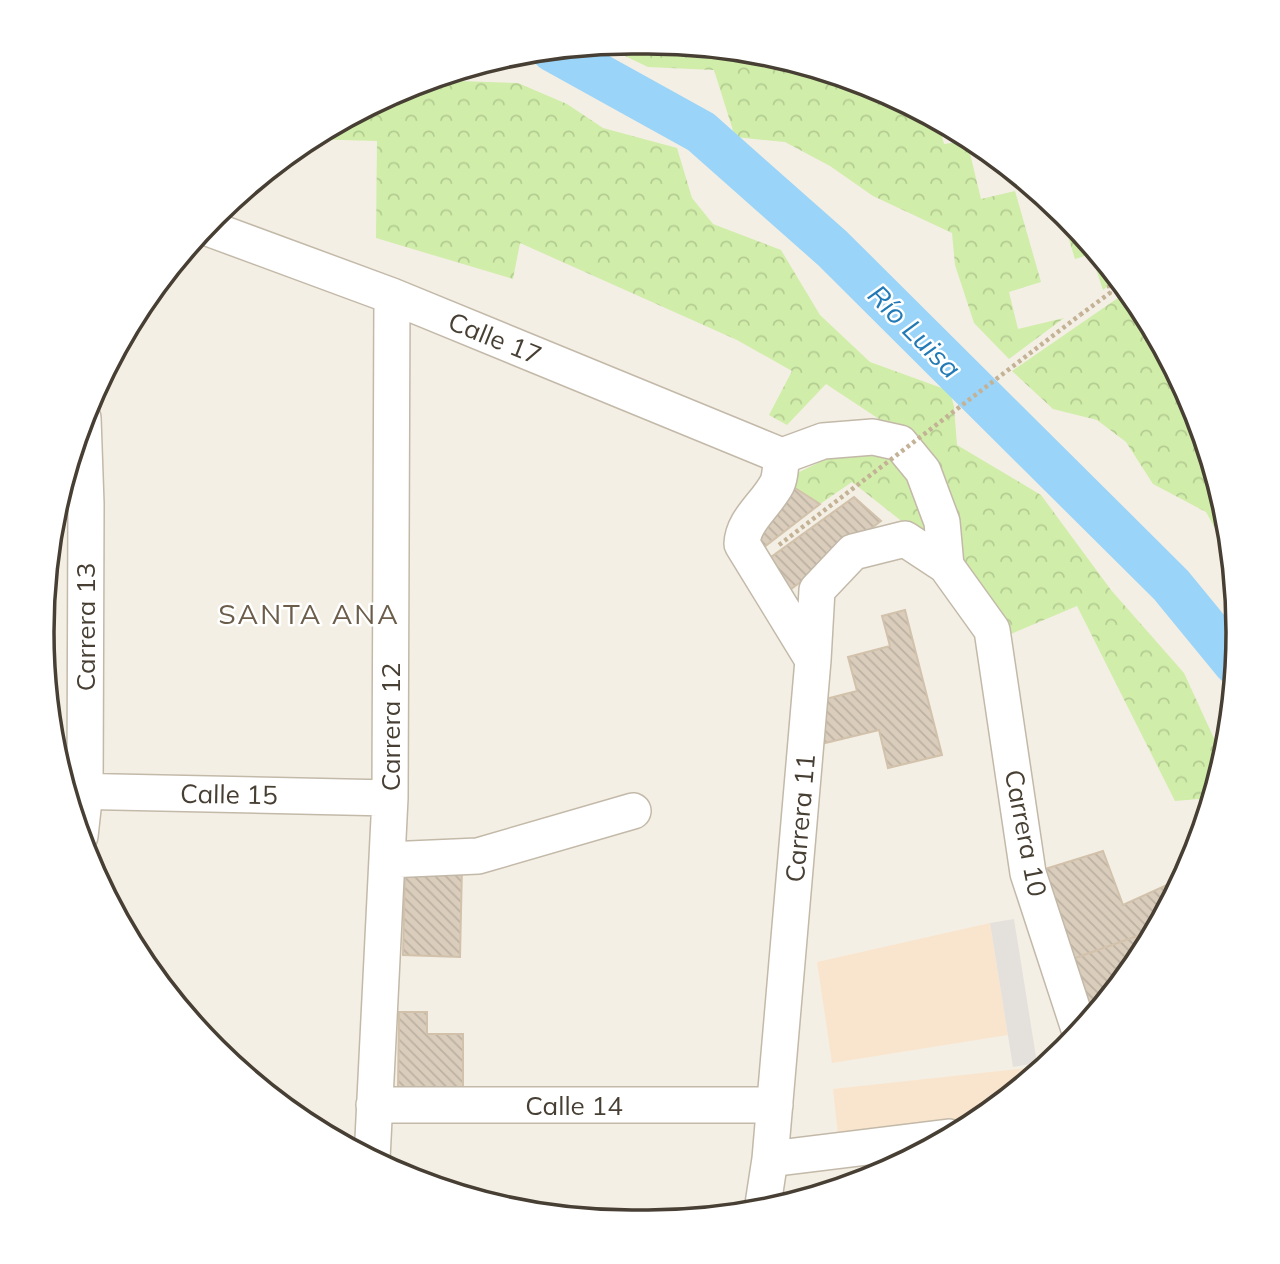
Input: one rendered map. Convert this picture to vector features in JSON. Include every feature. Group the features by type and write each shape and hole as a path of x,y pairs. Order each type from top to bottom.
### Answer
{"street":[{"name":"Calle 17","path":"216,231 392,296 782,456"},
{"name":"Carrera 12","path":"372,1148 390,797 392,296"},
{"path":"813,660 742,544 743,531 776,486 780,477 782,456 823,442 873,437 900,443 923,471 942,522 946,566"},
{"name":"Carrera 13","path":"75,477 72,504 76,788"},
{"name":"Carrera 11","path":"764,1198 775,1105 817,590 853,552 905,539 946,566"},
{"name":"Carrera 10","path":"946,566 992,630 1028,873 1076,1020"},
{"name":"Calle 15","path":"77,791 390,797"},
{"path":"387,860 478,856 633,811"},
{"name":"Calle 14","path":"374,1105 775,1105"},
{"path":"770,1158 922,1140"}],"path":[{"path":"1109,284 1110,293"},
{"path":"779,545 1113,290"}],"shaded area":[{"path":"1014,919 1036,1059 1031,1064 1013,1067 990,923"},
{"path":"990,923 1008,1035 832,1063 817,962"},
{"path":"1027,1068 1000,1090 950,1124 838,1136 833,1089"}],"green space":[{"path":"621,54 686,55 723,59 798,74 869,98 937,132 942,135 944,144 954,143 970,153 981,199 1015,191 1041,282 1009,292 1018,329 1064,318 1009,359 974,323 955,265 952,233 873,196 830,166 785,142 735,137 714,70 648,67"},
{"path":"459,81 518,83 567,104 603,128 677,148 692,198 713,224 781,250 820,315 870,362 950,391 957,445 1041,495 1111,590 1184,673 1216,742 1201,799 1175,801 1077,606 992,642 904,523 852,482 820,504 795,488 795,474 843,451 879,419 826,384 787,425 769,415 792,371 737,340 520,243 513,279 376,238 377,141 331,140 411,98"},
{"path":"1067,235 1086,256 1075,259"},
{"path":"1095,267 1110,285 1103,290"},
{"path":"1118,298 1148,343 1182,411 1206,482 1217,532 1206,512 1153,484 1126,442 1097,420 1053,409 1012,371"}],"building":[{"path":"795,474 795,488 820,504 755,554 745,537"},
{"path":"854,497 881,521 774,602 753,570"},
{"path":"905,610 942,755 888,768 879,730 817,745 806,704 857,691 848,657 890,646 882,616"},
{"path":"1103,851 1123,905 1168,885 1139,935 1067,961 1042,870"},
{"path":"405,865 462,867 460,957 403,955"},
{"path":"1139,935 1106,984 1079,1016 1067,961"},
{"path":"399,1012 427,1012 427,1034 463,1034 463,1089 398,1088"}],"waterway":[{"name":"Río Luisa","path":"567,58 701,132 832,248 1171,585 1225,651"}],"district":[{"name":"SANTA ANA","path":"309,613"}]}
